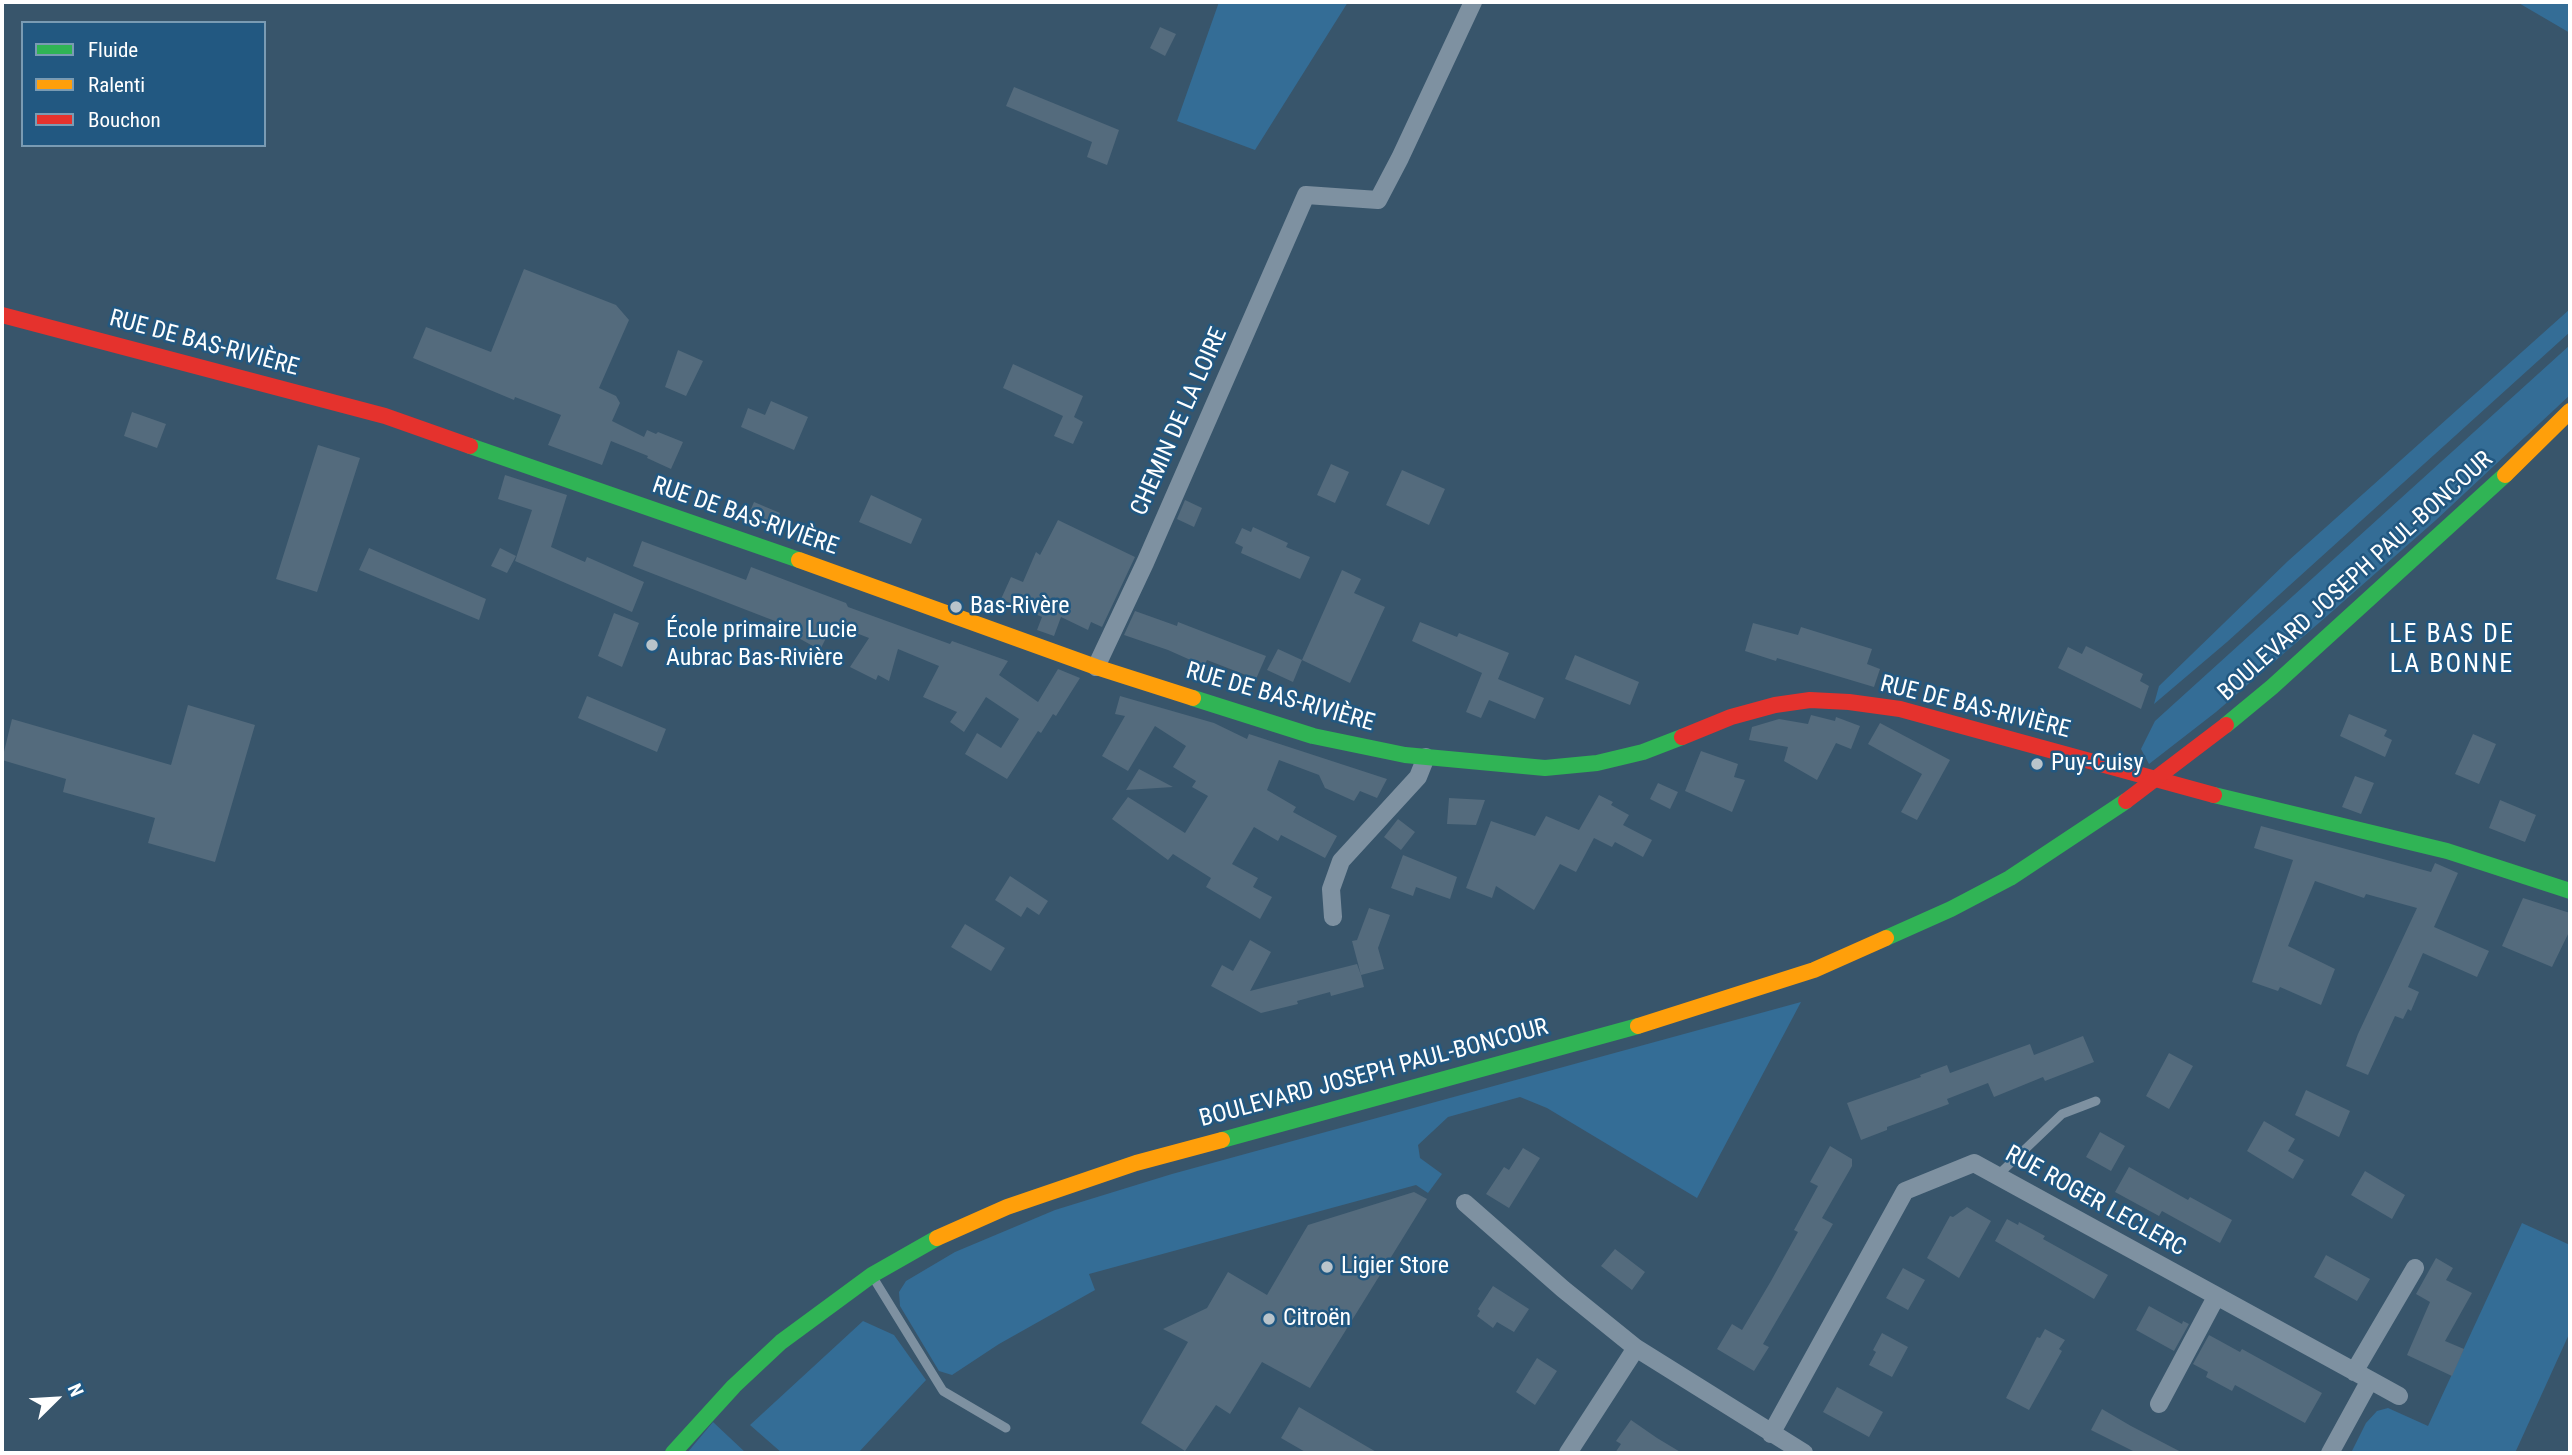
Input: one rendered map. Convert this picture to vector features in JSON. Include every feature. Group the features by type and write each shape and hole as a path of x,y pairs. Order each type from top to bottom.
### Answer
{"street":[{"name":"CHEMIN DE LA LOIRE","path":"1096,667 1145,563 1306,195 1378,200 1473,2"},
{"name":"RUE DE BAS-RIVIÈRE","path":"2,314 385,416 758,545 1096,667 1313,736 1405,755 1545,768 1597,763 1643,752 1731,718 1774,705 1810,701 1849,702 1900,709 2222,797 2447,851 2570,891"},
{"name":"BOULEVARD JOSEPH PAUL-BONCOUR","path":"673,1453 734,1386 781,1342 872,1275 937,1238 1007,1207 1136,1163 1630,1028 1814,970 1951,909 2010,878 2126,801 2272,687 2517,464 2570,411"},
{"name":"BOULEVARD JOSEPH PAUL-BONCOUR","path":"2517,464 2570,422"},
{"path":"1333,917 1331,889 1340,861 1418,778 1426,757"},
{"name":"RUE ROGER LECLERC","path":"1771,1434 1905,1191 1975,1163 2399,1396"},
{"path":"1465,1203 1563,1289 1636,1348 1804,1453"},
{"path":"2334,1446 2362,1376 2415,1268"},
{"path":"2160,1404 2216,1297"},
{"path":"1568,1453 1636,1348"}],"lane":[{"path":"1997,1176 2062,1114 2096,1101"},
{"path":"872,1275 943,1391 1006,1428"}],"shaded area":[{"path":"1219,2 1348,2 1255,150 1177,121"},
{"path":"2517,2 2570,2 2570,33"},
{"path":"2570,309 2570,332 2227,642 2154,704 2159,686 2288,561"},
{"path":"2570,345 2570,395 2436,520 2327,616 2216,712 2149,764 2141,749 2155,721"},
{"path":"1801,1002 1697,1198 1547,1108 1520,1097 1448,1117 1418,1145 1420,1158 1442,1174 1428,1193 1416,1185 1089,1274 1095,1290 999,1344 952,1375 939,1371 900,1306 899,1292 906,1281 955,1252 1055,1210 1172,1174"},
{"path":"2522,1223 2570,1245 2570,1332 2515,1453 2351,1453 2366,1423 2377,1411 2388,1408 2428,1426"},
{"path":"863,1321 894,1335 926,1380 858,1453 782,1453 750,1425"},
{"path":"713,1422 746,1453 687,1453"}],"building":[{"path":"1160,27 1176,34 1165,56 1150,48"},
{"path":"1014,87 1119,130 1107,165 1087,157 1092,142 1006,106"},
{"path":"524,269 616,305 629,320 599,388 616,396 620,403 612,421 644,437 647,430 683,442 671,469 611,441 602,465 548,445 561,415 515,397 514,400 413,358 426,327 491,352"},
{"path":"678,350 703,361 686,396 665,387"},
{"path":"1013,364 1083,396 1074,417 1083,422 1073,444 1054,436 1063,416 1003,388"},
{"path":"771,401 808,417 794,450 741,427 748,408 765,415"},
{"path":"132,412 166,424 157,448 124,436"},
{"path":"318,445 360,458 317,592 276,579"},
{"path":"1331,464 1349,472 1335,503 1317,495"},
{"path":"1402,470 1445,489 1429,525 1386,505"},
{"path":"505,475 567,495 551,547 585,562 587,557 644,582 632,612 515,561 532,510 498,499"},
{"path":"871,495 922,519 911,544 859,522"},
{"path":"1185,500 1202,508 1194,527 1177,519"},
{"path":"754,502 780,513 774,530 747,518"},
{"path":"1058,520 1135,557 1102,627 1091,622 1088,630 1061,617 1054,636 1037,630 1042,617 1001,599 1011,577 1023,582 1036,552 1040,555"},
{"path":"1253,527 1288,543 1286,547 1310,557 1300,579 1241,553 1243,547 1235,543 1242,528 1251,532"},
{"path":"642,541 746,580 751,567 846,603 848,607 950,644 952,641 1008,661 999,675 1038,702 1058,669 1080,678 1056,716 1053,714 1041,733 1038,731 1007,779 965,754 977,733 1001,748 1019,719 986,697 964,732 950,722 957,712 923,697 939,666 898,649 889,681 878,675 876,680 850,667 869,638 833,624 820,650 795,636 798,630 633,566"},
{"path":"369,548 486,599 479,620 359,570"},
{"path":"500,548 516,556 507,573 491,566"},
{"path":"1342,570 1361,579 1354,593 1385,607 1350,683 1302,660"},
{"path":"1135,611 1177,626 1178,622 1266,656 1256,679 1207,660 1204,666 1124,635"},
{"path":"614,613 639,623 622,667 598,656"},
{"path":"1420,622 1457,637 1459,633 1509,653 1498,679 1544,698 1535,719 1489,700 1481,718 1466,712 1482,673 1412,641"},
{"path":"1753,623 1798,635 1801,627 1872,649 1867,664 1880,669 1874,687 1745,651"},
{"path":"2086,646 2143,674 2140,681 2149,686 2141,709 2058,668 2068,647 2082,654"},
{"path":"1278,649 1302,660 1293,682 1267,670"},
{"path":"1575,655 1639,682 1630,705 1565,679"},
{"path":"587,696 666,729 657,752 578,718"},
{"path":"1120,696 1214,723 1247,739 1249,734 1387,779 1377,798 1360,791 1354,801 1325,788 1319,775 1279,760 1267,790 1296,807 1293,812 1337,836 1325,858 1281,835 1278,841 1254,827 1232,864 1258,878 1253,887 1272,897 1260,919 1206,887 1211,878 1173,854 1168,860 1112,819 1128,797 1185,833 1208,796 1192,787 1196,781 1173,767 1186,746 1155,726 1128,771 1102,756 1125,716 1115,714"},
{"path":"188,705 255,725 215,862 148,843 155,818 63,792 66,779 2,760 12,719 171,765"},
{"path":"2349,714 2387,730 2384,736 2392,740 2385,757 2340,736"},
{"path":"1811,715 1835,721 1836,717 1860,726 1851,749 1836,743 1817,780 1784,761 1788,747 1749,740 1752,727 1779,719 1808,724"},
{"path":"1880,723 1950,760 1917,820 1901,812 1922,774 1868,744"},
{"path":"2473,734 2496,744 2479,784 2455,774"},
{"path":"1701,751 1738,764 1734,777 1745,780 1732,812 1685,791"},
{"path":"1139,769 1173,787 1126,790"},
{"path":"2355,776 2374,783 2361,814 2342,807"},
{"path":"1658,783 1678,792 1670,809 1650,799"},
{"path":"1599,795 1629,815 1623,825 1652,840 1643,857 1615,842 1612,847 1594,838 1576,872 1560,864 1534,910 1496,886 1492,898 1466,888 1491,821 1535,836 1546,816 1579,830"},
{"path":"1449,798 1485,800 1476,825 1447,824"},
{"path":"2500,800 2536,815 2525,842 2489,828"},
{"path":"1398,819 1415,832 1401,850 1384,837"},
{"path":"2261,826 2431,872 2435,863 2458,873 2434,927 2489,951 2477,977 2423,953 2408,987 2419,992 2411,1011 2408,1009 2403,1019 2395,1016 2368,1075 2346,1066 2358,1034 2417,908 2366,894 2364,898 2315,881 2288,946 2335,969 2321,1005 2280,987 2278,991 2252,982 2293,860 2254,848"},
{"path":"1403,855 1457,877 1450,899 1416,887 1413,896 1391,888"},
{"path":"1010,876 1048,901 1039,915 1027,907 1021,917 995,900"},
{"path":"2523,898 2570,913 2570,930 2552,967 2502,946"},
{"path":"1369,908 1390,915 1378,948 1384,969 1361,975 1352,941 1357,940"},
{"path":"965,924 1005,948 991,971 951,947"},
{"path":"1250,940 1271,952 1250,991 1357,964 1364,987 1331,996 1330,992 1297,1001 1298,1004 1261,1013 1211,986 1222,965 1233,971"},
{"path":"2083,1036 2094,1062 2045,1081 2043,1077 1994,1097 1988,1083 1947,1099 1949,1104 1887,1127 1887,1130 1861,1140 1847,1103 1947,1065 1950,1073 2030,1044 2034,1055"},
{"path":"2169,1053 2193,1066 2169,1109 2146,1096"},
{"path":"2306,1090 2350,1111 2339,1137 2295,1115"},
{"path":"2264,1121 2295,1139 2288,1151 2304,1160 2293,1179 2247,1151"},
{"path":"2100,1132 2125,1146 2111,1171 2086,1157"},
{"path":"1830,1146 1852,1159 1852,1166 1822,1218 1833,1224 1763,1344 1769,1347 1754,1371 1717,1349 1732,1324 1742,1330 1771,1281 1798,1232 1794,1230 1818,1186 1810,1182"},
{"path":"1523,1148 1540,1158 1509,1208 1486,1194 1504,1167 1509,1170"},
{"path":"2129,1167 2188,1200 2190,1197 2232,1220 2220,1243 2162,1211 2159,1216 2115,1192"},
{"path":"2365,1171 2405,1195 2392,1219 2351,1195"},
{"name":"Citroën","path":"1414,1192 1427,1199 1310,1388 1262,1362 1230,1414 1216,1405 1185,1451 1141,1423 1188,1342 1163,1329 1207,1308 1228,1272 1267,1295 1308,1225"},
{"path":"1967,1207 1991,1221 1959,1278 1927,1258 1950,1216 1953,1217"},
{"path":"2007,1219 2018,1225 2019,1222 2045,1236 2043,1239 2108,1275 2094,1299 1995,1241"},
{"path":"1615,1249 1645,1272 1632,1290 1601,1266"},
{"path":"2326,1255 2370,1279 2357,1301 2314,1277"},
{"path":"2436,1258 2453,1268 2446,1280 2472,1293 2445,1341 2464,1349 2452,1376 2407,1355 2430,1302 2416,1294"},
{"path":"1903,1268 1925,1280 1908,1310 1886,1298"},
{"path":"1493,1286 1529,1309 1514,1332 1497,1322 1493,1328 1477,1316 1480,1311 1478,1309"},
{"path":"2149,1306 2182,1324 2183,1321 2189,1324 2174,1351 2136,1330"},
{"path":"2045,1329 2065,1340 2059,1349 2062,1351 2029,1410 2006,1398 2037,1337 2040,1338"},
{"path":"1882,1333 1908,1347 1892,1377 1869,1365"},
{"path":"2209,1335 2240,1352 2242,1349 2322,1393 2305,1423 2235,1385 2232,1391 2206,1377 2208,1372 2193,1364"},
{"path":"1537,1358 1557,1371 1535,1405 1516,1392"},
{"path":"1837,1387 1883,1412 1869,1437 1823,1412"},
{"path":"1299,1407 1378,1453 1307,1453 1281,1438"},
{"path":"2102,1409 2183,1453 2137,1453 2091,1430"},
{"path":"1631,1420 1682,1453 1615,1453 1621,1444 1616,1441"}],"traffic: fast":[{"path":"470,446 799,560"},
{"path":"2226,725 2272,687 2505,475"},
{"path":"1193,698 1313,736 1405,755 1545,768 1597,763 1643,752 1682,737"},
{"path":"2214,795 2447,851 2570,891"},
{"path":"1886,938 1951,909 2010,878 2126,801"},
{"path":"1222,1140 1638,1026"},
{"path":"673,1453 734,1386 781,1342 872,1275 937,1238"}],"traffic: slow":[{"path":"2505,475 2570,411"},
{"path":"799,560 1096,667 1193,698"},
{"path":"1638,1026 1814,970 1886,938"},
{"path":"937,1238 1007,1207 1136,1163 1222,1140"}],"traffic: jam":[{"path":"2,315 385,416 470,446"},
{"path":"1682,737 1731,717 1775,705 1810,700 1849,702 1900,709 2214,795"},
{"path":"2126,801 2226,725"}],"place":[{"name":"Bas-Rivère","path":"956,607"},
{"name":"École primaire Lucie Aubrac Bas-Rivière","path":"652,645"},
{"name":"Puy-Cuisy","path":"2037,764"},
{"name":"Ligier Store","path":"1327,1267"},
{"name":"Citroën","path":"1269,1319"}],"district":[{"name":"LE BAS DE LA BONNE","path":"2452,650"}]}
